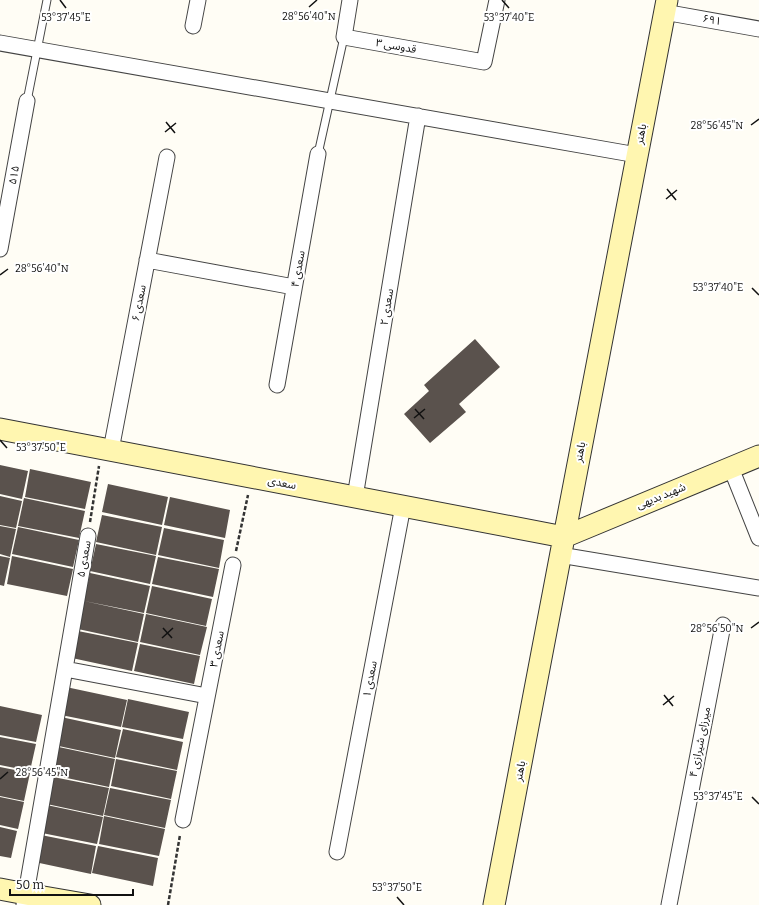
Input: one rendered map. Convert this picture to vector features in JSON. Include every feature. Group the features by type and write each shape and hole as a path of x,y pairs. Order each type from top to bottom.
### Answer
{"street":[{"path":"193,26 198,0"},
{"path":"344,37 350,0"},
{"name":"قدوسی ۳","path":"344,37 484,62 497,0"},
{"name":"۶۹۱","path":"665,6 759,29"},
{"name":"باهنر","path":"494,905 665,6"},
{"path":"0,43 637,154"},
{"name":"۵۱۵","path":"0,249 2,230 27,101"},
{"name":"سعدی ۲","path":"355,497 418,116"},
{"name":"سعدی ۴","path":"277,385 318,154"},
{"name":"سعدی ۶","path":"106,450 168,157"},
{"path":"147,260 294,287"},
{"name":"سعدی","path":"0,429 403,506 562,546"},
{"name":"شهید بدیهی","path":"562,546 759,456"},
{"path":"731,468 759,538"},
{"name":"سعدی ۱","path":"337,852 403,506"},
{"name":"سعدی ۵","path":"25,900 88,536"},
{"path":"562,546 759,588"},
{"name":"سعدی ۳","path":"183,820 233,565"},
{"name":"میرزای شیرازی ۴","path":"669,905 723,625"},
{"path":"65,669 207,696"},
{"path":"0,889 25,900 90,905"}],"lane":[{"path":"27,101 47,0"},
{"path":"318,154 344,37"}],"path":[{"name":"سعدی ۵","path":"88,536 106,450"},
{"path":"233,565 251,477"},
{"path":"168,905 183,820"}],"building":[{"path":"475,339 500,367 459,404 466,412 430,443 404,414 429,391 424,385"},
{"path":"0,465 28,471 22,499 0,494"},
{"path":"30,469 91,482 85,509 25,497"},
{"path":"108,484 168,497 162,525 102,512"},
{"path":"0,496 22,501 16,528 0,525"},
{"path":"170,497 230,510 225,538 164,525"},
{"path":"24,498 85,511 79,538 18,526"},
{"path":"102,515 162,527 156,555 96,542"},
{"path":"0,526 16,529 10,557 0,554"},
{"path":"18,527 79,540 73,567 12,554"},
{"path":"164,528 224,540 219,568 158,555"},
{"path":"96,544 156,556 150,584 90,571"},
{"path":"0,556 10,558 4,586 0,585"},
{"path":"12,556 73,569 67,596 7,584"},
{"path":"158,557 219,569 213,597 152,584"},
{"path":"90,573 150,586 144,613 84,601"},
{"path":"152,586 212,599 206,626 146,613"},
{"path":"84,601 144,614 138,642 78,629"},
{"path":"146,614 207,627 200,655 140,642"},
{"path":"78,631 138,643 132,671 72,658"},
{"path":"140,644 200,656 194,684 134,671"},
{"path":"66,687 127,700 121,727 61,715"},
{"path":"128,699 189,712 183,739 122,727"},
{"path":"0,706 42,715 36,742 0,735"},
{"path":"61,717 121,730 115,758 54,745"},
{"path":"123,729 183,742 177,770 116,757"},
{"path":"0,737 36,744 30,771 0,765"},
{"path":"54,746 115,759 109,787 48,774"},
{"path":"116,759 177,771 171,799 111,786"},
{"path":"0,767 30,773 24,801 0,796"},
{"path":"48,776 109,788 103,816 42,803"},
{"path":"110,788 171,800 165,828 104,815"},
{"path":"0,797 24,802 18,829 0,825"},
{"path":"42,804 103,817 97,844 37,832"},
{"path":"104,816 165,829 159,856 99,844"},
{"path":"0,827 17,831 11,858 0,856"},
{"path":"36,834 96,846 91,874 30,861"},
{"path":"98,846 158,858 153,886 92,873"}]}
